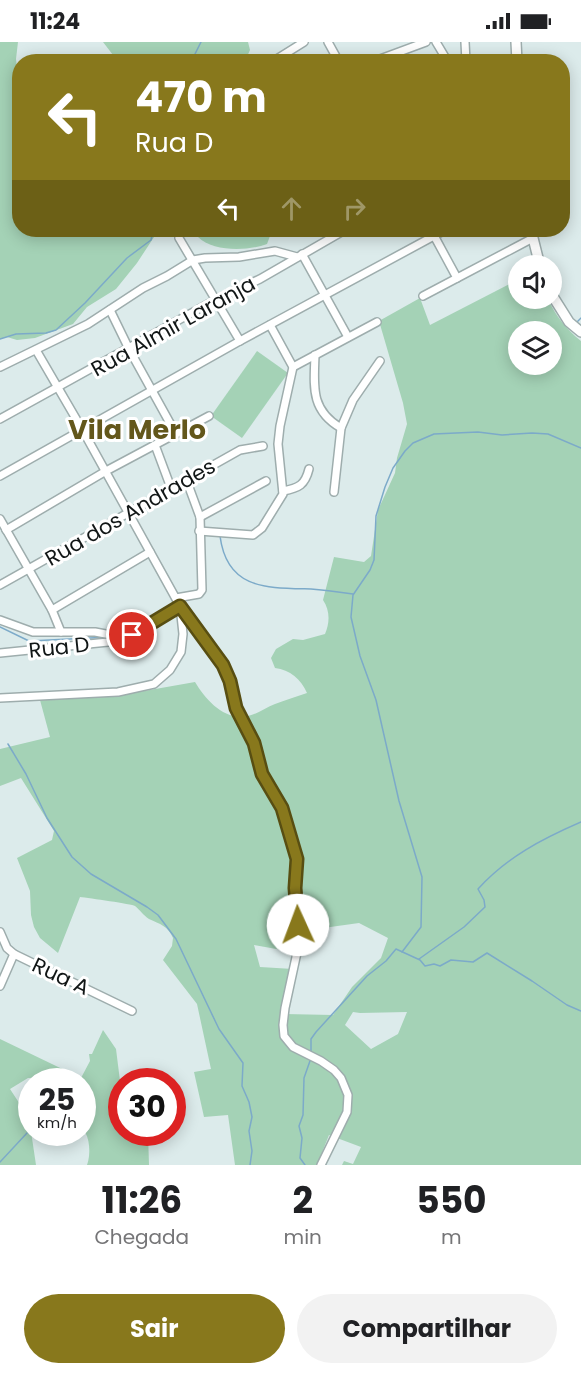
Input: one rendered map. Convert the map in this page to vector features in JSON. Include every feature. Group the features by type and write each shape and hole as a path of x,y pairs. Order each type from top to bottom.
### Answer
{"main road":[{"path":"533,237 537,255"},
{"path":"560,309 581,332"}],"street":[{"path":"285,54 304,42"},
{"path":"394,54 426,42"},
{"name":"Rua Almir Laranja","path":"0,419 215,300 260,279 300,256 326,237"},
{"path":"0,476 425,237"},
{"path":"434,237 457,278"},
{"path":"423,296 527,237"},
{"path":"179,238 240,341"},
{"path":"0,367 88,324 142,288 193,260 239,257 275,251 300,256 348,337"},
{"path":"110,309 129,349 176,434"},
{"path":"293,367 376,322"},
{"path":"186,479 200,517 199,531 249,536 256,534 279,502 283,491 278,444 293,367 270,325"},
{"path":"36,350 178,602 223,665 236,708 252,739 262,774 282,808 294,846 298,869 295,888 298,948 285,1008 284,1036 293,1047 334,1070 341,1078 348,1095 347,1112 321,1165"},
{"path":"315,355 318,405 326,417 341,428"},
{"path":"334,492 341,428 353,400 380,361"},
{"path":"6,530 106,471 209,416"},
{"path":"155,445 171,488"},
{"name":"Rua dos Andrades","path":"0,585 240,450 263,446"},
{"path":"283,491 302,486 309,469"},
{"path":"200,517 266,481"},
{"path":"0,519 52,610 61,632"},
{"name":"Rua D","path":"0,653 116,642 127,638 178,602 199,594 202,591 199,531"},
{"path":"52,610 150,552"},
{"path":"0,698 118,692 154,684 171,670 181,652 183,634 178,602"},
{"path":"0,620 33,632 95,632 127,638"},
{"name":"Rua A","path":"0,932 3,944 14,954 132,1011"},
{"path":"0,986 14,954"}],"green space":[{"path":"0,42 18,42 17,54 12,54 12,237 154,237 116,289 87,307 73,324 35,338 0,339"},
{"path":"103,42 248,42 250,50 248,54 112,54"},
{"path":"198,237 270,237 267,244 241,249 221,248 204,242"},
{"path":"508,285 508,309 553,309 561,321 508,321 508,375 562,375 562,322 581,341 581,1165 342,1165 344,1161 353,1164 361,1147 329,1135 317,1165 235,1165 228,1115 204,1117 194,1072 211,1069 197,1004 163,960 172,946 173,938 169,931 135,906 80,897 58,953 40,938 31,915 30,891 17,858 52,840 54,831 21,778 0,786 0,749 50,737 40,700 144,691 195,682 217,708 239,717 252,715 272,705 307,693 302,683 294,676 275,668 271,658 276,649 293,639 303,640 325,634 328,617 323,600 334,557 364,562 371,556 378,510 395,473 407,424 379,321 420,298 430,325","holes":["359,923 388,938 381,958 352,987 333,1015 284,1014 293,969 260,967 254,945 293,952 298,931 310,932 316,929","353,1012 360,1013 407,1012 398,1034 371,1049 345,1025"]},
{"path":"257,351 288,373 242,438 211,416"},
{"path":"103,1030 116,1049 118,1068 108,1068 108,1146 148,1146 149,1165 87,1165 89,1146 96,1146 96,1068 86,1068 90,1061 89,1054 92,1054"},
{"path":"0,1039 60,1068 18,1068 18,1084 10,1089 18,1101 18,1146 33,1146 36,1165 0,1165"}],"waterway":[{"path":"195,54 201,42"},
{"path":"0,339 16,334 46,333 56,330 127,258 151,240 152,237"},
{"path":"577,322 581,318"},
{"path":"402,952 421,927 422,877 399,801 376,700 360,656 351,617 353,595 374,560 376,516 385,487 393,468 405,451 413,443 434,434 478,432 502,435 548,434 581,448"},
{"path":"220,536 224,554 231,567 240,576 252,582 279,588 316,589 353,594"},
{"path":"126,629 133,624"},
{"path":"0,627 29,641 110,637"},
{"path":"8,744 26,774 47,818 72,857 91,874 158,915 176,939 219,1029 243,1063 242,1086 252,1117 249,1131 252,1151 250,1165"},
{"path":"419,959 464,927 485,907 478,889 501,867 539,842 581,822"},
{"path":"311,1052 311,1039 316,1032 367,976 386,961 396,949 420,960 425,966 434,964 440,966 451,960 473,962 487,953 567,1005 581,1011"},
{"path":"305,1165 300,1158 302,1138 299,1126 303,1115 304,1078 311,1058"},
{"path":"0,1162 18,1143"}],"district":[{"name":"Vila Merlo","path":"137,429"}],"route":[{"path":"132,635 180,606 223,665 230,681 236,708 252,739 262,774 282,808 294,846 298,869 295,888 298,925"}]}
